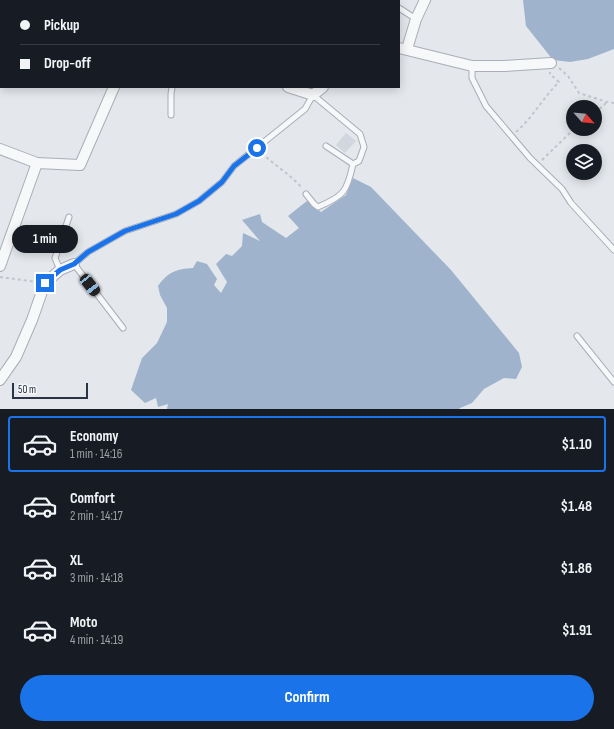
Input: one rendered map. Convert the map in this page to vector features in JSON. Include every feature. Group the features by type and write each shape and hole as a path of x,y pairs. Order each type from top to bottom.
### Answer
{"street":[{"path":"425,0 403,49 472,66 504,66 551,63"},
{"path":"0,149 37,163 80,165 114,88"},
{"path":"291,88 313,95 322,88"},
{"path":"0,266 37,163"},
{"path":"0,380 16,356 32,320 45,283 60,270 74,264"}],"lane":[{"path":"400,9 416,19"},
{"path":"472,66 472,78 486,106 537,165 562,189 571,203 614,250"},
{"path":"171,115 172,88"},
{"path":"123,328 74,264 88,252 125,231 176,214 199,201 222,182 234,166 305,109 313,95 360,134 364,147 359,161 353,164"},
{"path":"326,146 353,164"},
{"path":"306,194 318,207 336,199 349,183 353,164"},
{"path":"60,270 56,258 68,216"},
{"path":"577,336 614,382"}],"path":[{"path":"513,136 529,121 549,93 559,82 550,74 551,63 568,76 579,93 614,103"},
{"path":"602,107 607,102"},
{"path":"537,165 567,136"},
{"path":"257,148 271,161 292,176 306,194"},
{"path":"0,277 45,283"}],"shaded area":[{"path":"346,133 356,141 345,153 336,145"}],"water":[{"path":"523,0 614,0 614,49 588,59 570,62 553,60 526,26"},
{"path":"353,178 371,187 451,270 519,353 522,367 516,379 504,378 484,389 472,403 459,409 167,409 168,404 158,407 156,398 145,403 131,390 142,358 157,343 167,322 167,308 160,295 158,286 165,277 177,270 193,268 197,261 207,264 217,279 214,285 221,293 227,282 216,264 226,254 232,256 242,246 243,233 260,241 242,220 260,214 262,222 286,238 299,228 288,216 307,201 321,212 346,195"}],"route":[{"path":"45,283 60,270 74,264 88,252 125,231 176,214 199,201 222,182 234,166 257,148"}]}
